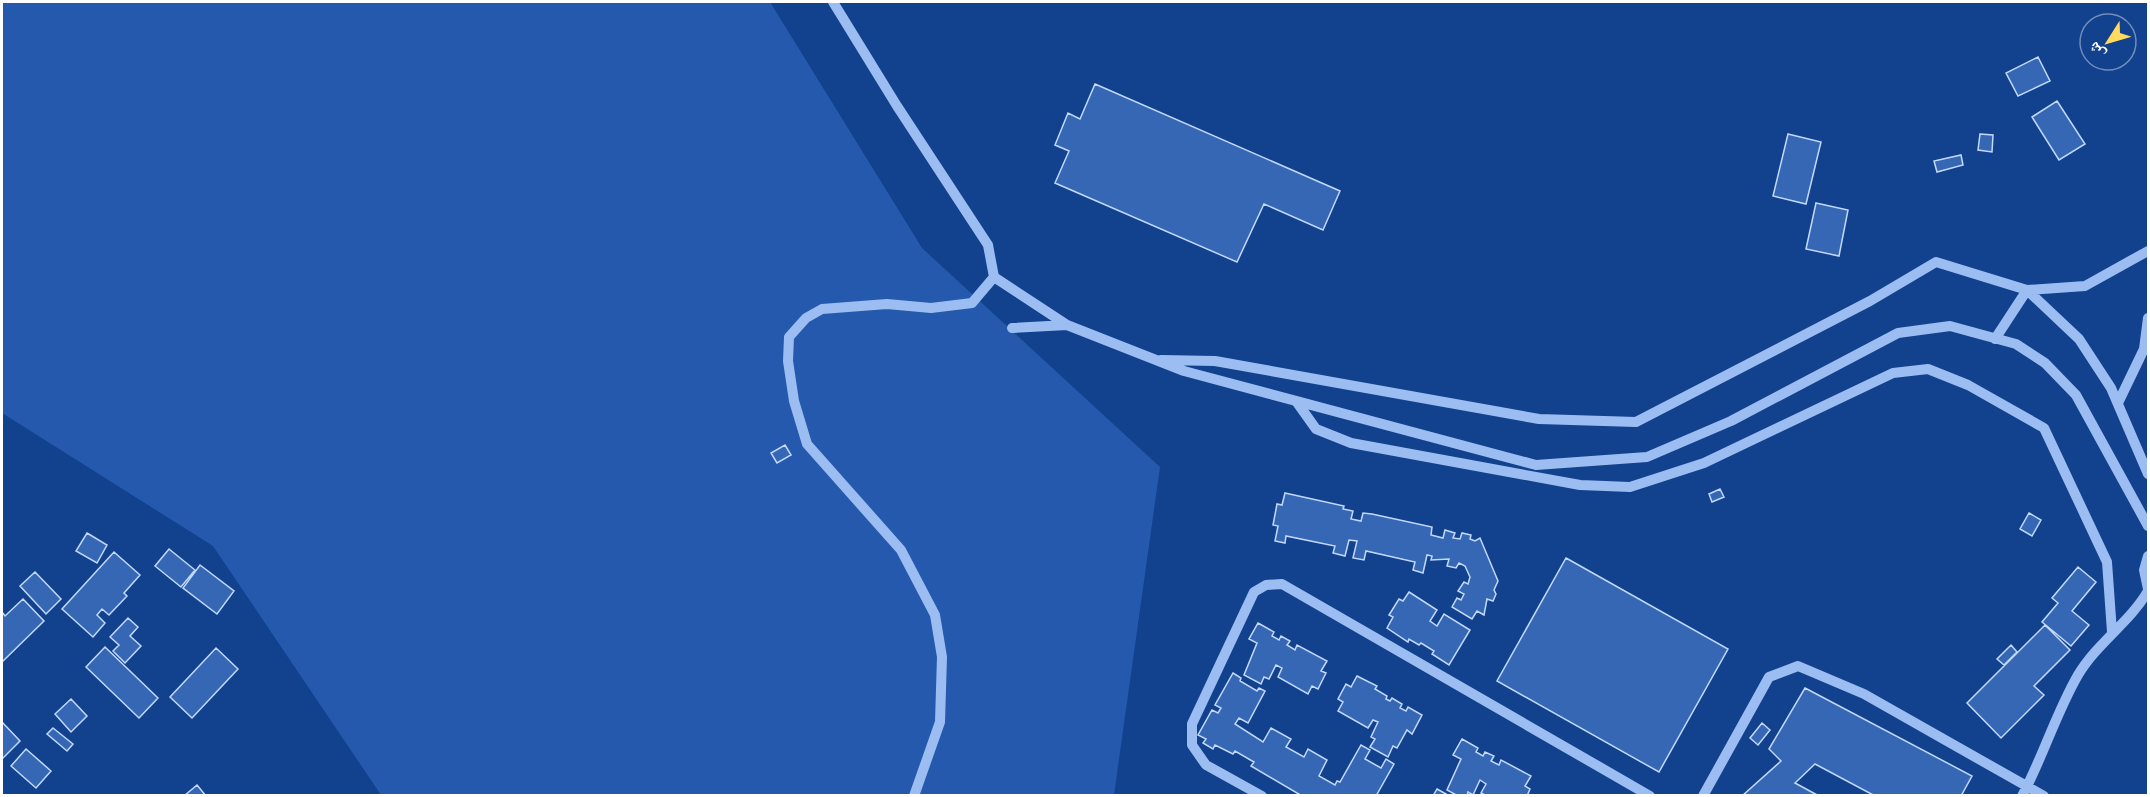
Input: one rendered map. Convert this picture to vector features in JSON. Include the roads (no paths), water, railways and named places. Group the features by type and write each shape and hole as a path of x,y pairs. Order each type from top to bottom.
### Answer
{"street":[{"path":"833,2 903,116 988,245 994,277 1067,325 1184,371 1536,465 1647,457 1731,421 1898,333 1950,326 2016,344 2044,363 2076,395 2148,526"},
{"path":"1154,359 1215,361 1539,419 1636,422 1870,301 1936,262 2027,290 2085,286 2148,251"},
{"path":"914,795 940,722 942,657 935,615 901,549 807,444 794,401 788,361 789,337 806,318 822,309 887,304 931,308 972,303 994,277"},
{"path":"1995,339 2027,290"},
{"path":"2027,290 2079,339 2111,388 2148,474"},
{"path":"2118,403 2144,349 2148,318"},
{"path":"1012,328 1067,325"},
{"path":"1296,401 1316,429 1351,443 1580,484 1629,487 1704,463 1893,373 1928,369 1968,385 2043,428 2107,562 2112,632"},
{"path":"2025,790 2079,674 2112,632 2137,610 2148,590 2144,570 2148,556"},
{"path":"1262,795 1206,765 1192,745 1192,724 1254,592 1266,585 1282,584 1650,795"},
{"path":"1703,795 1769,677 1798,666 1864,694 2025,790 2044,795"}]}
